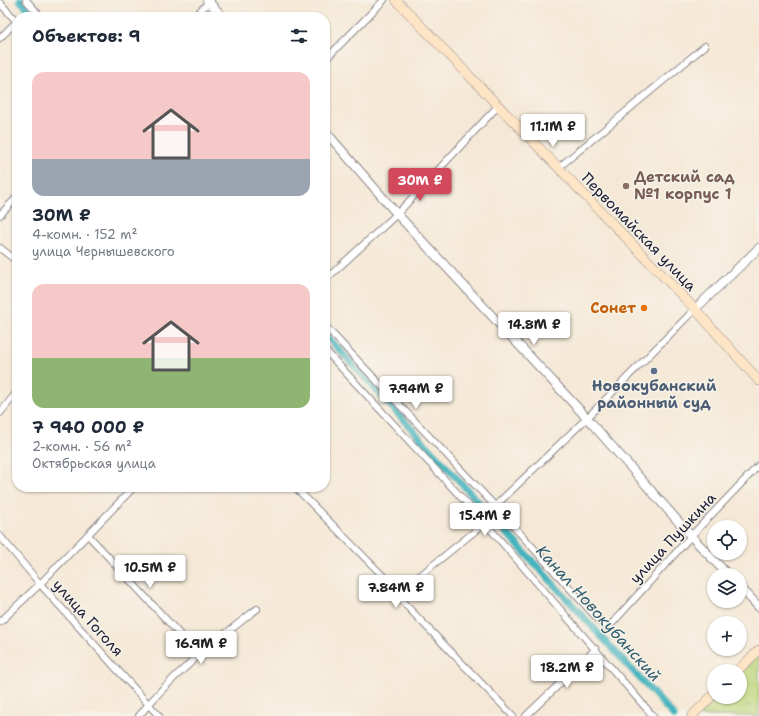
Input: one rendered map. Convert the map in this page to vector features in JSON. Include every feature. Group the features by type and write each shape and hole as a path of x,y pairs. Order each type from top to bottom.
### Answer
{"main road":[{"name":"Первомайская улица","path":"396,0 694,309 759,381"},
{"path":"744,664 759,650"},
{"path":"692,716 707,701"}],"street":[{"path":"330,55 384,0"},
{"path":"29,1 37,12"},
{"path":"199,12 209,1 219,12"},
{"path":"0,2 12,15"},
{"path":"0,38 12,26"},
{"path":"558,168 705,46"},
{"path":"330,275 397,214 498,106"},
{"path":"330,137 397,214 587,418 691,536 721,568"},
{"path":"0,215 12,202"},
{"path":"0,248 12,257"},
{"path":"330,331 495,506 587,418 694,309 759,248"},
{"path":"330,355 485,523 653,716"},
{"path":"0,413 12,398"},
{"name":"улица Пушкина","path":"495,506 607,629 691,536 759,465"},
{"path":"0,622 40,584 129,492"},
{"path":"300,492 385,578 396,595 513,716"},
{"path":"396,595 485,523"},
{"path":"88,535 199,655"},
{"name":"улица Гоголя","path":"0,536 40,584 159,716"},
{"path":"747,594 759,607"},
{"path":"139,716 148,704 199,655 257,609"},
{"path":"526,716 596,649"}],"green space":[{"path":"759,654 759,716 699,716 711,704 747,704 747,667"}],"waterway":[{"name":"Канал Новокубанский","path":"20,0 31,12"},
{"name":"Канал Новокубанский","path":"330,339 674,716"}],"place":[{"name":"Детский сад №1 корпус 1","path":"626,186"},
{"name":"Сонет","path":"644,308"},
{"name":"Новокубанский районный суд","path":"654,371"}]}
